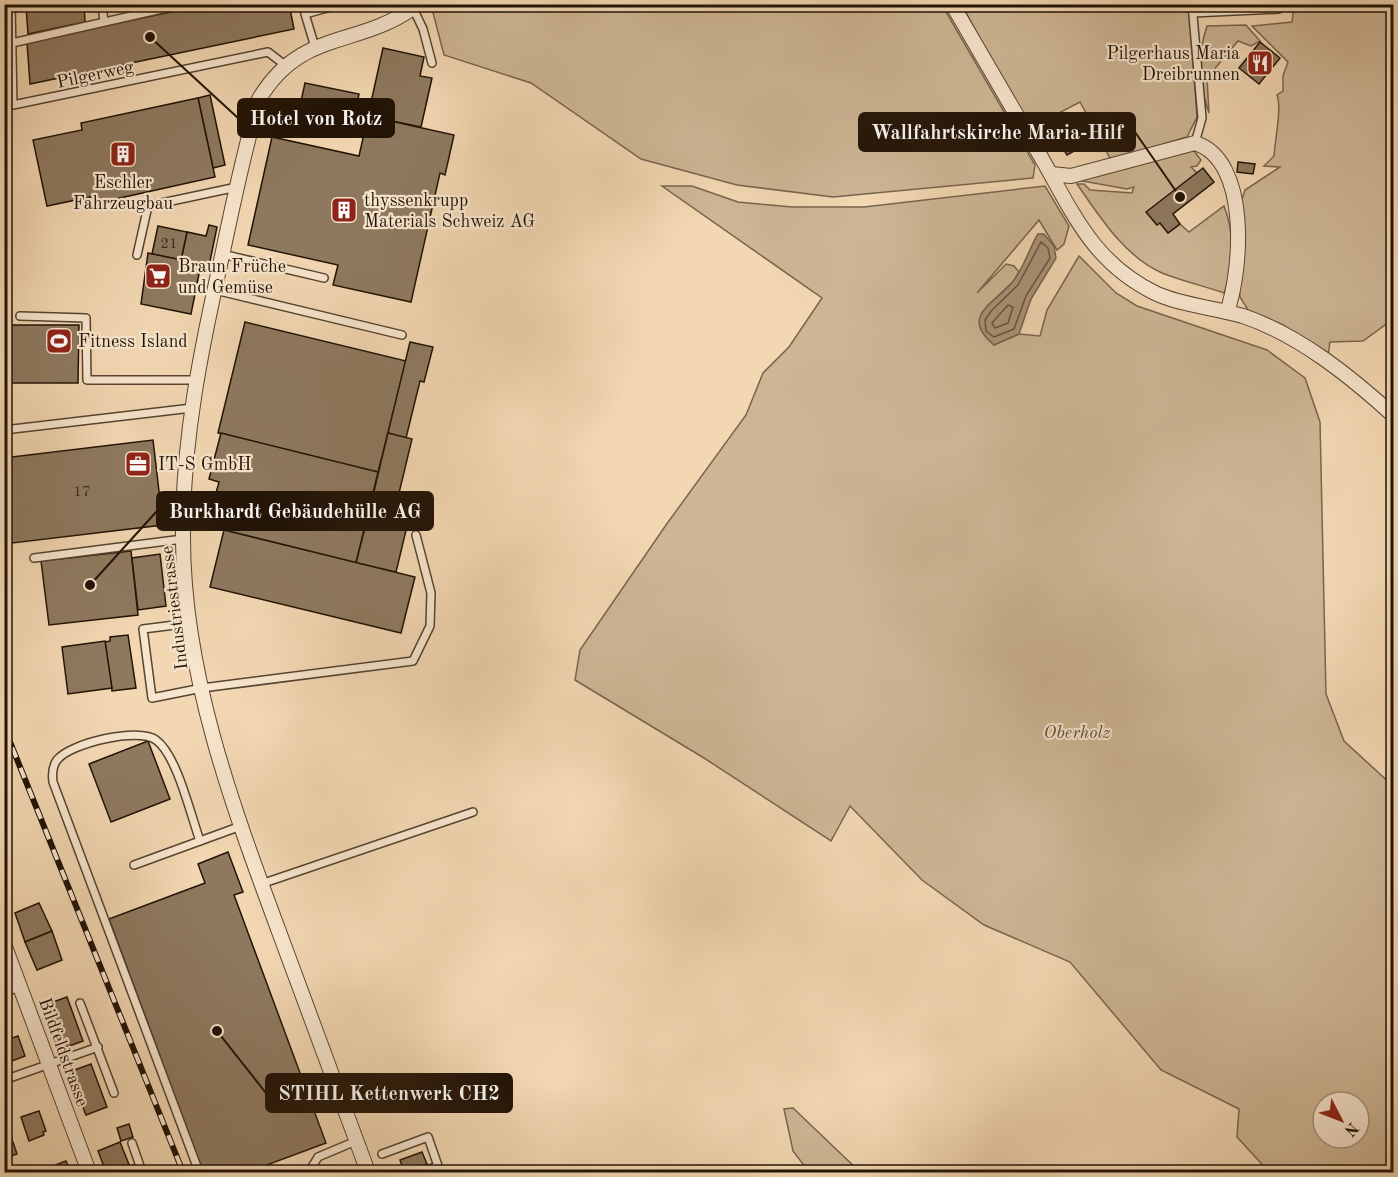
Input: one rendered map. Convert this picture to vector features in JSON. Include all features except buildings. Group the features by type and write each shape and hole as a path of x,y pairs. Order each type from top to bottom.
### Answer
{"street":[{"path":"952,4 1082,232 1102,255 1128,276 1156,294 1227,312 1274,330 1305,347 1346,375 1394,416"},
{"name":"Industriestrasse","path":"368,1173 241,826 202,688 191,623 183,539 184,479 192,408 214,290 259,99 269,82 285,65 315,47 394,21 413,6"},
{"path":"1051,174 1071,176 1195,143 1208,147 1221,162 1232,187 1238,221 1239,259 1227,312"},
{"name":"Bildfeldstrasse","path":"4,944 89,1173"}],"lane":[{"path":"11,4 12,42 184,4"},
{"path":"102,4 104,22"},
{"path":"315,47 305,14 342,4"},
{"path":"1195,143 1202,117 1192,9 1279,9 1285,4"},
{"path":"413,6 423,29 432,63"},
{"name":"Pilgerweg","path":"12,42 14,105 268,52 285,65"},
{"path":"137,255 148,206 237,186"},
{"path":"222,254 324,278"},
{"path":"214,290 402,335"},
{"path":"20,316 86,318 87,380 197,380"},
{"path":"4,430 192,408"},
{"path":"191,623 143,629 152,698 202,688 413,661 430,626 431,593 416,535"},
{"path":"34,558 183,539"},
{"path":"199,1173 53,782 54,765 61,755 76,747 132,734 154,738 167,751 200,841"},
{"path":"261,884 473,812"},
{"path":"134,865 241,826"},
{"path":"4,993 21,986"},
{"path":"80,1003 114,1093"},
{"path":"4,1080 98,1047"},
{"path":"4,1126 8,1140"},
{"path":"382,1154 428,1137 438,1166 429,1169 430,1173"},
{"path":"309,1173 318,1157 356,1141"},
{"path":"132,1143 142,1173"}],"green space":[{"path":"431,5 942,5 1035,165 1033,178 833,197 737,185 641,159 531,83 444,55"},
{"path":"962,5 1189,5 1197,117 1187,137 1111,160 1080,102 1028,129"},
{"path":"1294,5 1393,5 1393,319 1363,341 1330,342 1328,356 1283,325 1248,310 1240,297 1239,287 1239,208 1245,190 1280,167 1264,166 1274,156 1279,115 1277,95 1283,91 1283,76 1288,62 1252,26 1292,22"},
{"path":"1246,25 1260,41 1251,46 1238,41 1207,78 1209,113 1200,69 1207,26"},
{"path":"1194,151 1201,160 1197,166 1191,167 1197,173 1147,212 1157,225 1160,223 1168,233 1180,224 1189,232 1224,206 1230,227 1232,250 1228,283 1224,293 1177,279 1148,266 1124,246 1077,184 1084,184 1090,190 1132,193 1134,187 1127,189 1077,180 1175,152"},
{"name":"Oberholz","path":"662,186 692,186 738,202 792,207 864,207 1045,186 1069,226 1064,244 1057,250 1039,220 977,293 1006,264 1014,266 1019,272 1014,281 987,306 994,345 1019,334 1040,336 1047,310 1079,256 1116,293 1137,306 1267,350 1305,378 1320,422 1326,694 1344,741 1393,786 1393,1172 1269,1172 1237,1137 1239,1109 1161,1070 1070,962 984,925 922,880 850,806 831,841 704,758 575,680 580,650 666,525 746,415 763,373 789,347 822,298"},
{"path":"793,1108 860,1172 809,1172 793,1151 784,1109"}],"water":[{"path":"1038,234 1044,234 1054,246 1056,258 1031,299 1019,334 994,345 979,326 980,318 990,303 1014,280"}],"railway":[{"path":"4,727 183,1172"}],"place":[{"name":"Hotel von Rotz","path":"150,37"},
{"name":"Pilgerhaus Maria Dreibrunnen","path":"1260,63"},
{"name":"Eschler Fahrzeugbau","path":"123,154"},
{"name":"Wallfahrtskirche Maria-Hilf","path":"1180,197"},
{"name":"thyssenkrupp Materials Schweiz AG","path":"344,210"},
{"name":"Braun Früche und Gemüse","path":"158,276"},
{"name":"Fitness Island","path":"59,341"},
{"name":"IT-S GmbH","path":"138,464"},
{"name":"Burkhardt Gebäudehülle AG","path":"90,585"},
{"name":"STIHL Kettenwerk CH2","path":"217,1031"}]}
